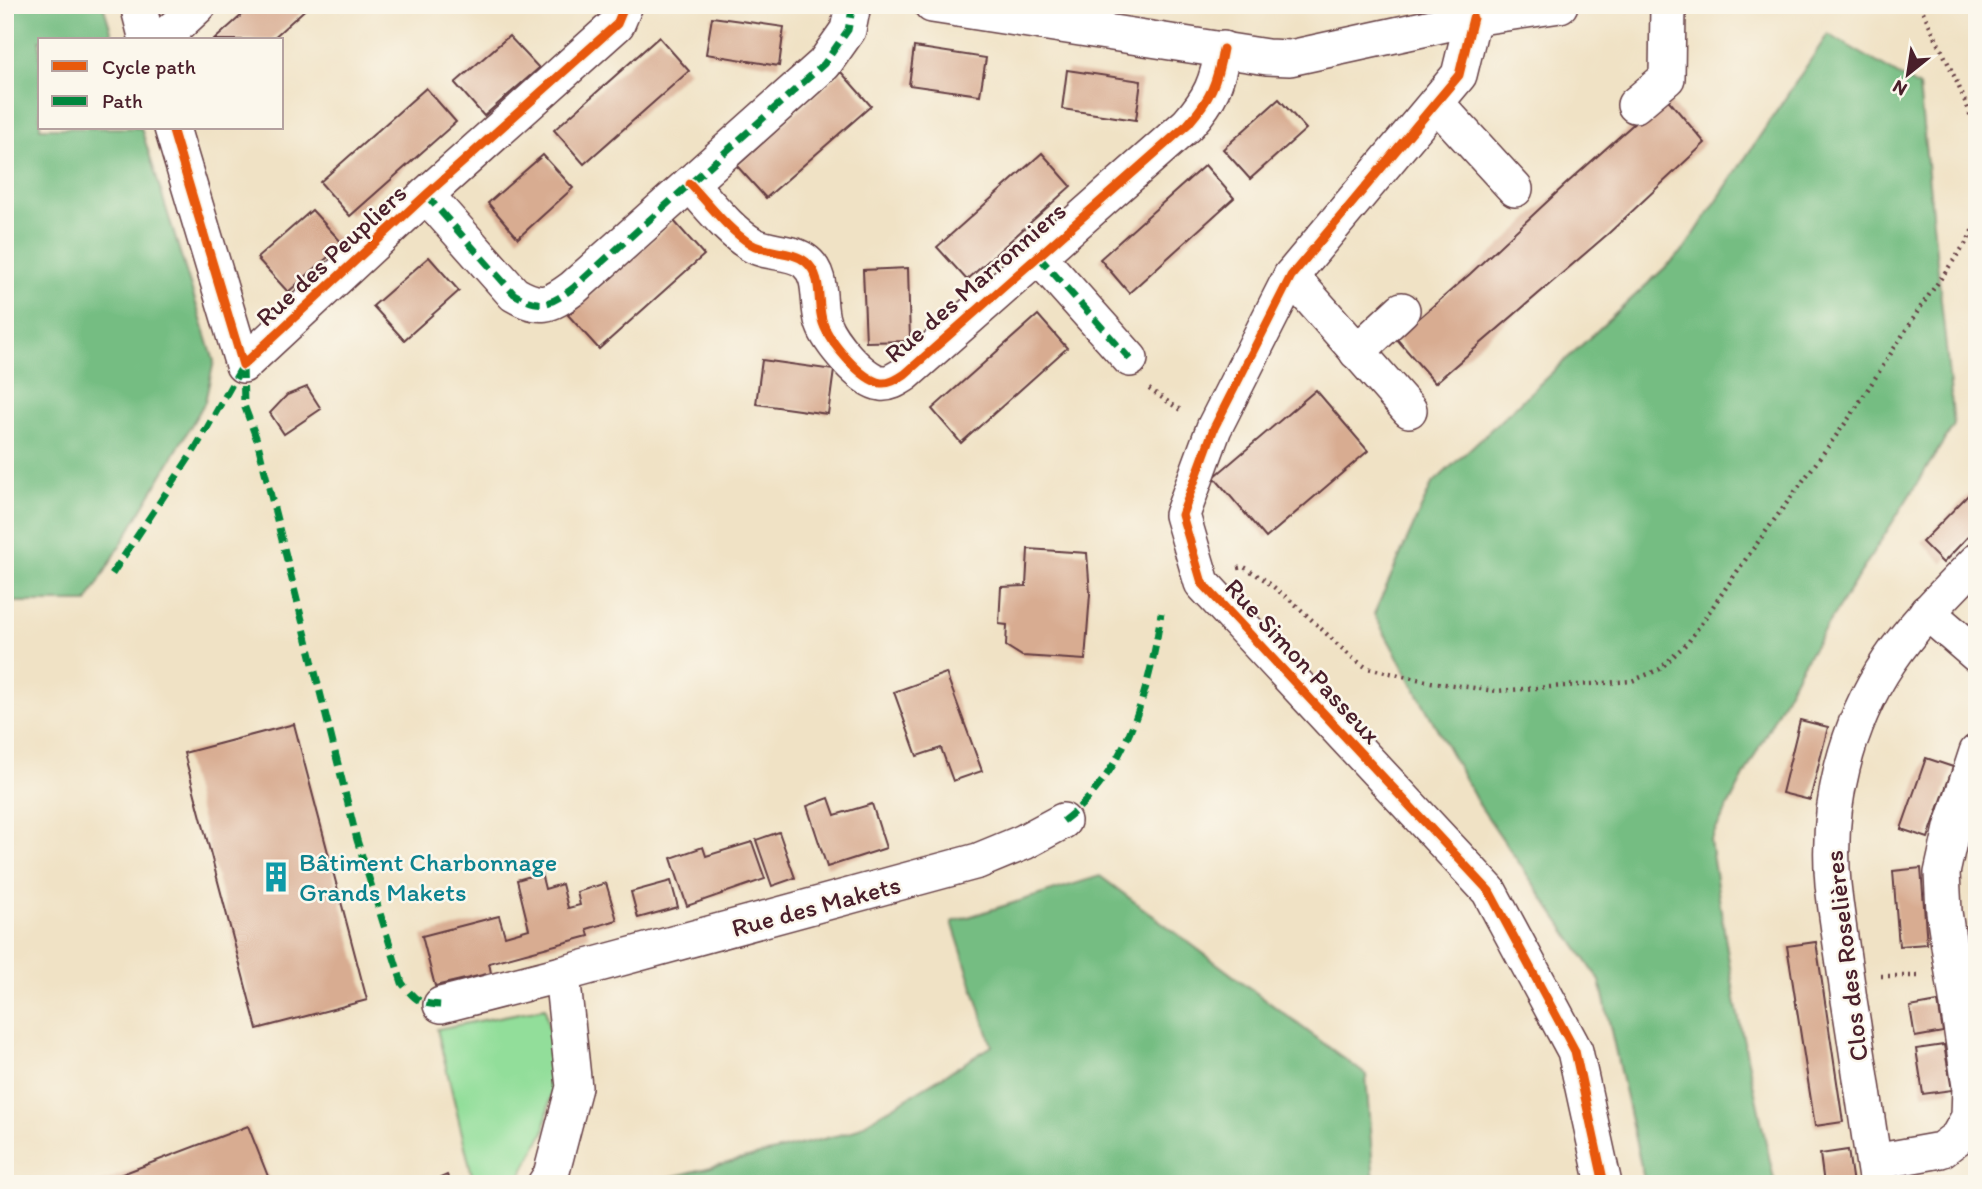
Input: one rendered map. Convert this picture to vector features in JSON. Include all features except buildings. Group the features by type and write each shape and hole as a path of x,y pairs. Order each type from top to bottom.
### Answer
{"street":[{"path":"138,5 146,38"},
{"path":"163,38 199,5"},
{"name":"Rue des Peupliers","path":"173,130 243,365 426,195 617,24 625,5"},
{"path":"426,195 514,294 530,304 547,304 573,288 824,64 848,30 853,5"},
{"path":"932,5 1267,57 1290,58 1473,18 1560,5"},
{"path":"1635,105 1667,78 1668,5"},
{"name":"Rue Simon Passeux","path":"1473,18 1459,75 1291,276 1214,428 1182,515 1202,583 1489,891 1575,1051 1604,1184"},
{"name":"Rue des Marronniers","path":"690,184 751,244 766,251 805,261 815,272 822,321 831,337 869,379 881,383 893,382 1188,124 1206,104 1214,89 1223,49"},
{"path":"1436,103 1515,189"},
{"name":"Rue des Marronniers","path":"1038,256 1130,359"},
{"path":"1291,276 1409,410"},
{"path":"1357,352 1402,310"},
{"name":"Clos des Roselières","path":"1875,1173 1832,864 1838,784 1853,733 1876,682 1889,661 1927,612 1977,561"},
{"path":"1927,612 1977,655"},
{"path":"1875,1173 1941,1150 1958,1138 1969,1117 1970,1086 1944,912 1942,873 1952,828 1977,752"},
{"name":"Rue des Makets","path":"441,1005 978,862 1063,821"},
{"path":"545,1184 551,1175 574,1087 562,974"}],"path":[{"path":"1920,5 1969,109 1977,135"},
{"path":"1199,571 1244,567 1296,605 1350,656 1367,668 1431,682 1496,691 1632,681 1660,669 1689,641 1852,414 1922,305 1968,240 1977,220"},
{"path":"1130,359 1139,380 1156,395 1214,428"},
{"path":"1847,981 1893,975 1908,978 1952,972"}],"green space":[{"path":"5,5 103,5 113,38 38,38 38,130 142,130 214,361 205,402 87,602 5,602"},
{"path":"1828,34 1919,87 1954,425 1801,667 1710,841 1736,1006 1775,1184 1645,1184 1600,981 1478,803 1374,614 1432,484 1683,251"},
{"path":"1100,876 1366,1075 1374,1184 643,1184 851,1132 992,1046 952,922"},
{"path":"545,1008 556,1066 544,1132 516,1184 474,1184 437,1029"}],"marked path":[{"path":"426,195 514,294 531,302 551,302 573,288 824,64 848,30 853,5"},
{"path":"1038,256 1130,359"},
{"path":"243,365 244,405 257,440 357,840 402,983 418,1000 441,1005"},
{"path":"112,574 195,449 243,365"},
{"path":"1063,821 1104,779 1132,728 1150,671 1161,613"}],"cycle path":[{"path":"173,130 243,365 426,195 617,24 625,5"},
{"path":"1473,18 1459,75 1291,276 1214,428 1182,515 1202,583 1489,891 1575,1051 1604,1184"},
{"path":"690,184 727,224 751,244 800,258 812,268 826,331 847,359 864,375 887,383 905,374 1188,124 1212,90 1223,49"}],"place":[{"name":"Bâtiment Charbonnage Grands Makets","path":"276,877"}]}
